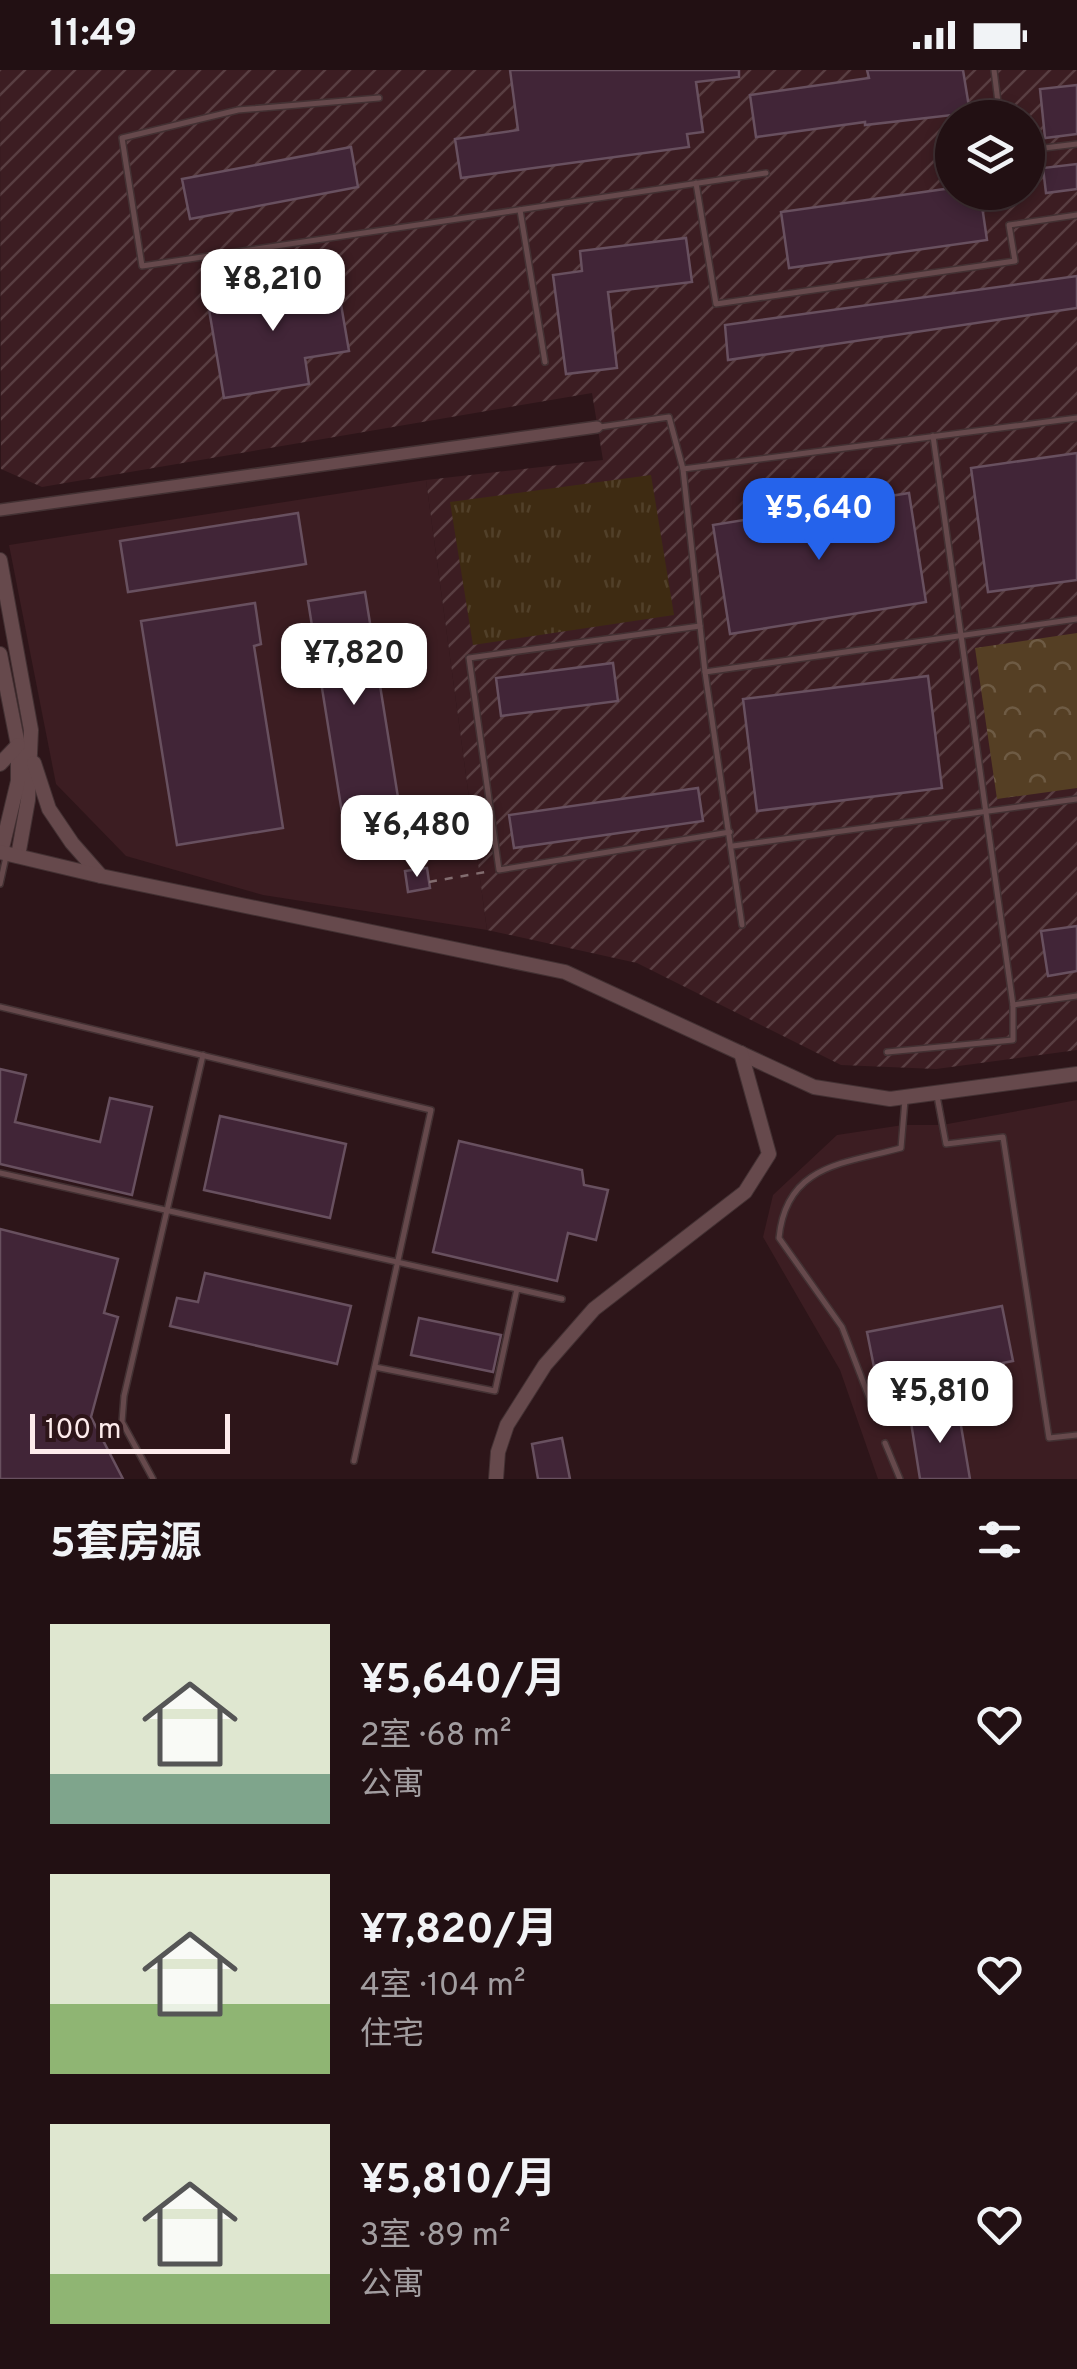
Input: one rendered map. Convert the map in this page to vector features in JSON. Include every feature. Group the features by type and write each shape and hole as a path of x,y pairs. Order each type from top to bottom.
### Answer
{"street":[{"path":"0,510 597,427"},
{"path":"0,560 31,730 32,755 28,800 6,853"},
{"path":"0,654 18,745 18,781 6,853"},
{"path":"0,764 18,745"},
{"path":"32,755 49,809 101,876"},
{"path":"6,853 566,972 814,1087 890,1099 1077,1074"},
{"path":"496,1479 498,1452 507,1425 545,1365 594,1309 745,1192 770,1154 741,1053"}],"lane":[{"path":"994,70 998,100"},
{"path":"379,98 238,110 122,138 142,266 766,173"},
{"path":"1045,148 1077,144"},
{"path":"696,184 716,304 1015,260 1010,225 1077,215"},
{"path":"520,210 545,362"},
{"path":"597,427 669,417 683,469 704,672 742,925"},
{"path":"683,469 1077,418"},
{"path":"887,1052 1013,1040 1013,1006 933,436"},
{"path":"704,672 1077,619"},
{"path":"700,626 468,658 499,870 730,832"},
{"path":"732,846 1077,799"},
{"path":"0,884 6,853"},
{"path":"1013,1006 1077,996"},
{"path":"0,1007 431,1110 354,1461"},
{"path":"153,1479 122,1422 124,1396 203,1055"},
{"path":"936,1093 946,1144 1003,1137 1049,1438 1077,1435"},
{"path":"878,1418 842,1327 779,1238 782,1212 799,1184 831,1166 901,1148 905,1097"},
{"path":"0,1173 562,1299"},
{"path":"375,1367 495,1391 517,1289"},
{"path":"886,1443 900,1479"}],"path":[{"path":"429,882 486,871"}],"shaded area":[{"path":"0,70 1077,70 1077,1050 936,1069 841,1065 637,963 487,930 426,480 603,460 592,393 42,487 1,469"},
{"path":"426,480 487,930 263,895 126,856 56,784 9,545"},
{"path":"1077,1100 1077,1479 878,1479 840,1370 763,1237 773,1195 837,1135 903,1125 942,1125"}],"green space":[{"path":"651,475 674,615 473,645 450,502"},
{"path":"1077,633 1077,788 997,799 975,648"}],"building":[{"path":"510,70 739,70 739,77 696,82 703,132 687,134 689,147 461,178 455,139 518,130"},
{"path":"867,70 963,70 968,100 935,100 935,117 756,137 750,95 869,78"},
{"path":"1077,85 1077,134 1045,138 1045,100 1041,100 1040,89"},
{"path":"351,147 358,187 190,219 182,179"},
{"path":"1077,164 1077,189 1046,193 1045,168"},
{"path":"935,190 935,210 983,210 987,240 789,268 781,212"},
{"path":"686,238 692,282 608,292 617,368 566,374 553,275 582,271 580,251"},
{"path":"235,275 238,297 337,281 349,351 305,358 309,384 224,398 204,280"},
{"path":"1077,276 1077,308 728,360 725,325"},
{"path":"1077,453 1077,580 988,592 971,468"},
{"path":"909,493 926,602 730,634 713,525"},
{"path":"298,513 306,564 128,592 120,541"},
{"path":"365,592 401,816 344,825 308,601"},
{"path":"255,603 261,644 254,646 283,828 177,845 141,621"},
{"path":"613,663 618,701 501,716 496,678"},
{"path":"928,676 942,788 757,811 743,699"},
{"path":"698,788 703,821 514,848 509,815"},
{"path":"427,868 430,888 408,892 405,871"},
{"path":"1077,926 1077,971 1048,976 1041,931"},
{"path":"0,1069 26,1075 15,1122 100,1142 110,1098 152,1107 132,1195 0,1164"},
{"path":"220,1116 346,1144 330,1218 204,1190"},
{"path":"459,1141 582,1170 584,1185 608,1190 596,1240 568,1233 557,1281 433,1252"},
{"path":"0,1229 118,1259 104,1313 118,1317 91,1417 123,1479 0,1479"},
{"path":"205,1273 351,1306 337,1364 170,1326 177,1298 198,1302"},
{"path":"1002,1306 1013,1361 878,1387 867,1332"},
{"path":"419,1318 501,1335 493,1372 411,1355"},
{"path":"958,1408 970,1479 920,1479 910,1416"},
{"path":"562,1438 570,1479 538,1479 532,1444"}]}
